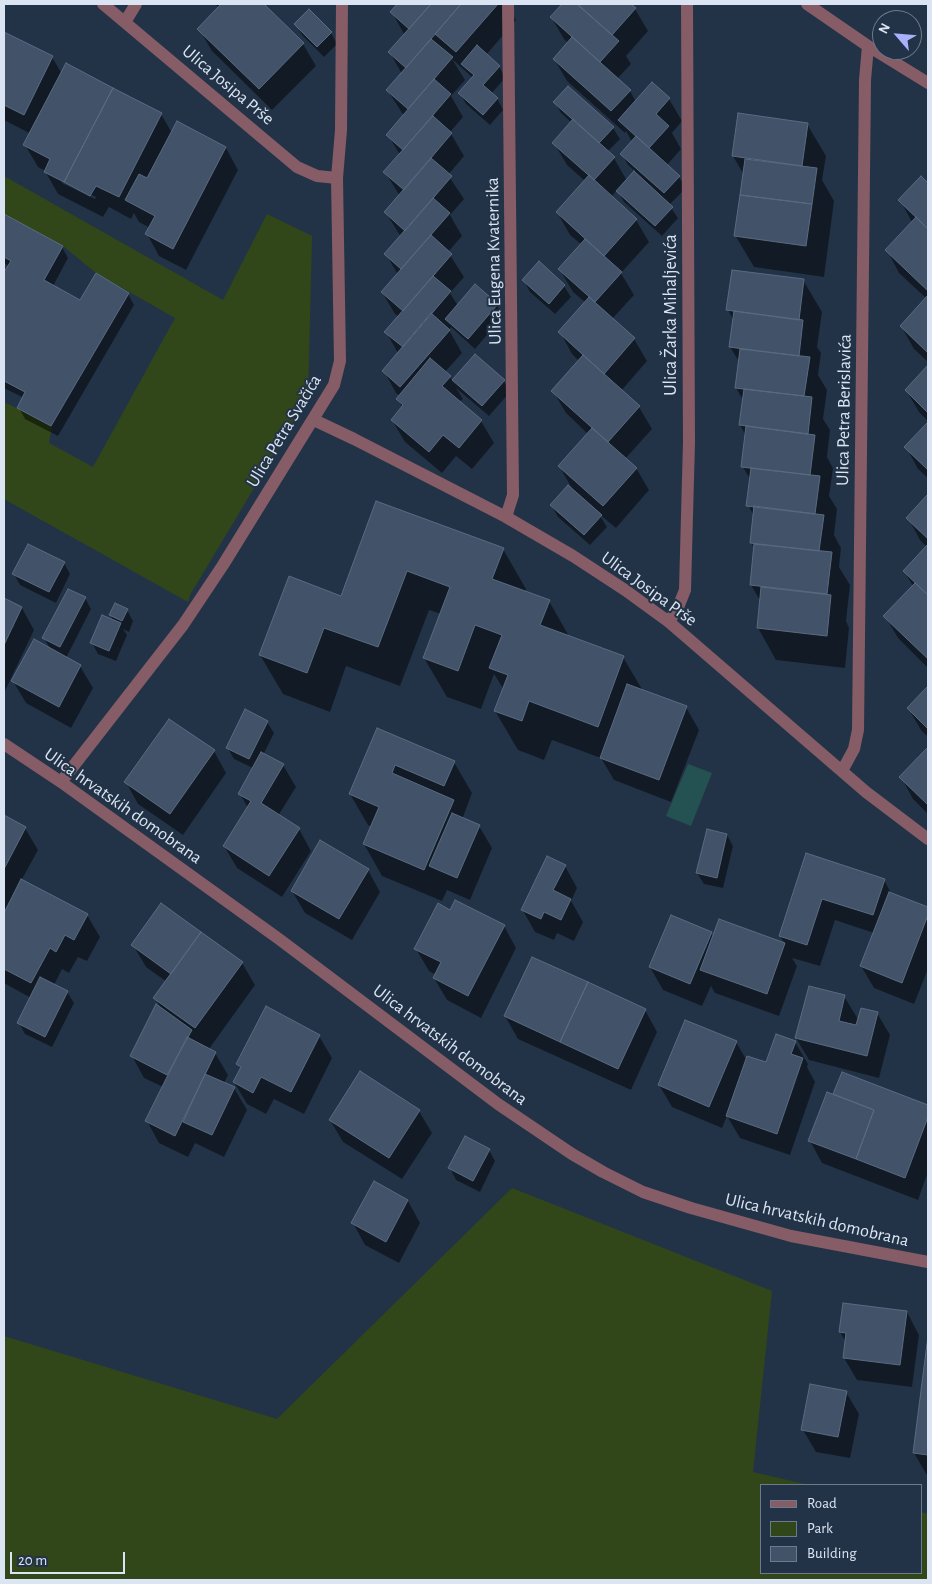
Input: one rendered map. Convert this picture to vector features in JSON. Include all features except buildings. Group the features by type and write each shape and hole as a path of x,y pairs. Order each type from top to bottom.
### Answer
{"street":[{"name":"Ulica Josipa Prše","path":"103,4 297,167 317,176 337,178"},
{"path":"125,22 136,4"},
{"name":"Ulica Petra Svačića","path":"61,782 183,625 223,565 334,385 340,361 337,178 342,130 342,4"},
{"name":"Ulica Eugena Kvaternika","path":"506,517 513,495 508,4"},
{"name":"Ulica Žarka Mihaljevića","path":"669,622 685,590 689,452 687,4"},
{"path":"807,4 868,46 928,83"},
{"name":"Ulica Petra Berislavića","path":"842,771 854,749 858,730 865,80 868,46"},
{"name":"Ulica Josipa Prše","path":"314,420 506,517 573,556 669,622 866,792 928,839"},
{"name":"Ulica hrvatskih domobrana","path":"4,744 61,782 279,939 498,1104 572,1154 603,1172 653,1195 690,1208 782,1233 859,1250 928,1262"}],"green space":[{"path":"4,176 223,300 267,214 312,236 308,398 190,595 188,602 4,499 4,402 52,425 49,443 93,467 175,318 96,273 63,246 4,214"},
{"path":"512,1188 772,1291 753,1472 805,1484 760,1484 760,1574 922,1574 922,1512 928,1514 928,1580 4,1580 4,1336 277,1419"}],"shaded area":[{"path":"688,764 712,773 691,826 666,816"}]}
